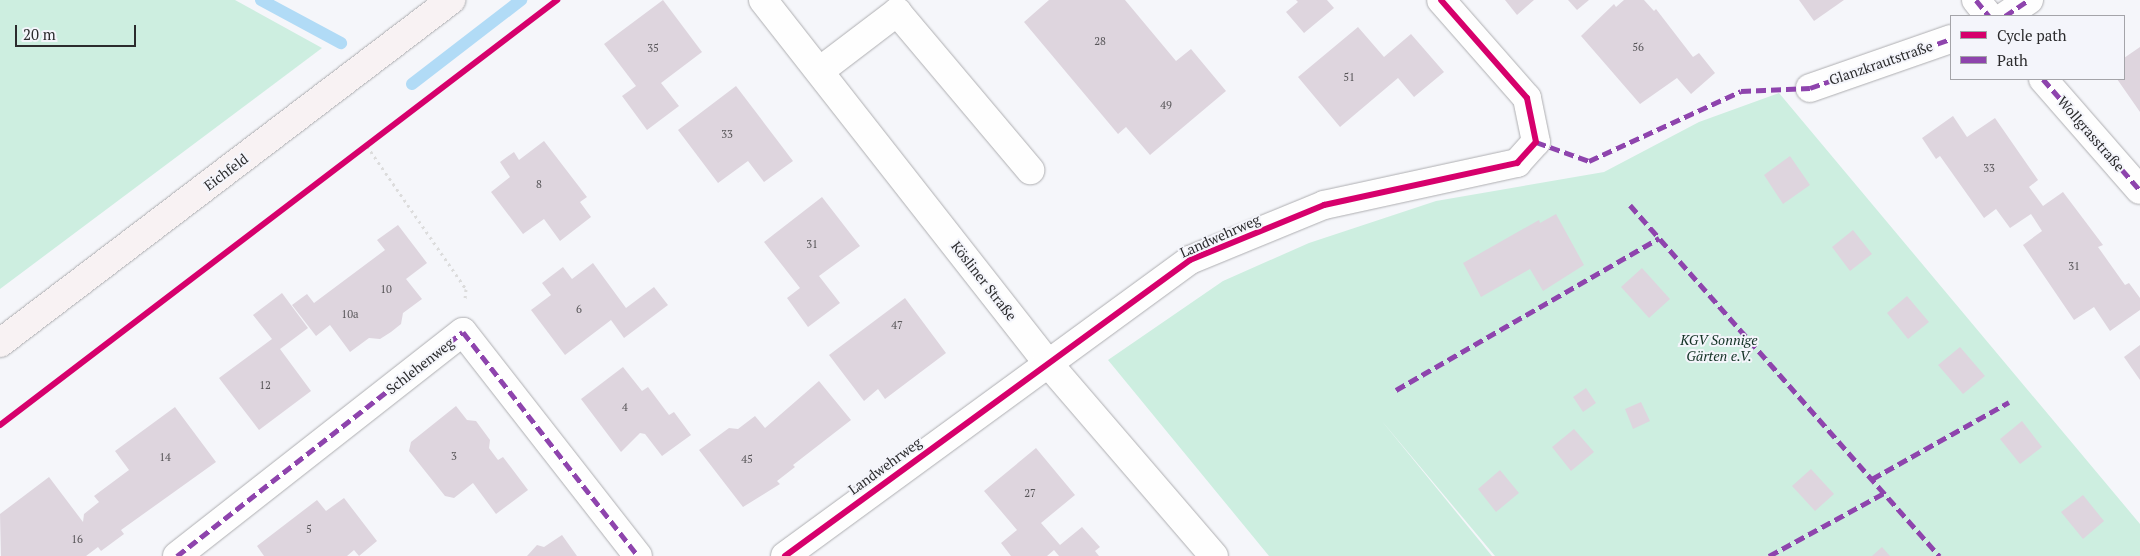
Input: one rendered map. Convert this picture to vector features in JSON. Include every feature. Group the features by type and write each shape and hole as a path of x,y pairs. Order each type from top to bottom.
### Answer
{"main road":[{"name":"Eichfeld","path":"0,343 451,0"}],"street":[{"name":"Kösliner Straße","path":"764,0 821,70 1047,362 1214,556"},
{"name":"Landwehrweg","path":"785,556 1047,362 1190,260 1324,204 1517,163 1536,142 1527,98 1441,0"},
{"path":"1976,0 1988,15"},
{"path":"2006,15 2029,0"},
{"path":"821,70 898,4 1030,170"},
{"name":"Glanzkrautstraße","path":"1810,88 1950,39"},
{"name":"Wollgrasstraße","path":"2044,80 2140,190"},
{"name":"Schlehenweg","path":"176,556 464,332 638,556"}],"path":[{"path":"367,146 466,289 464,332"}],"green space":[{"path":"0,0 235,0 322,48 0,289"},
{"name":"KGV Sonnige Gärten e.V.","path":"1779,93 2140,524 2140,556 1495,556 1381,420 1492,556 1269,556 1108,360 1223,281 1309,243 1436,201 1604,172 1699,122"}],"building":[{"path":"663,0 702,52 661,83 679,106 647,130 622,96 636,86 604,44"},
{"path":"1049,0 1125,0 1176,61 1191,49 1226,91 1150,155 1126,127 1118,134 1024,22"},
{"path":"1296,0 1327,0 1334,8 1304,33 1286,12 1298,2"},
{"path":"1505,0 1534,0 1517,15"},
{"path":"1568,0 1589,0 1577,10"},
{"path":"1624,0 1644,0 1654,11 1656,9 1693,57 1699,53 1715,73 1691,94 1677,78 1640,104 1581,36 1614,4 1616,7"},
{"path":"1799,0 1844,0 1814,21"},
{"path":"1358,27 1384,57 1411,34 1444,72 1414,97 1398,78 1340,127 1298,77"},
{"path":"2140,47 2140,112 2118,80 2125,80 2125,57"},
{"path":"736,86 793,161 764,182 748,161 718,183 678,130"},
{"path":"1953,116 1967,137 1995,118 2038,180 2029,187 2043,206 2063,192 2103,245 2098,247 2125,285 2129,283 2140,298 2140,310 2110,331 2094,307 2074,320 2023,245 2042,231 2031,214 2010,228 1996,209 1984,218 1940,156 1936,159 1922,138"},
{"path":"544,141 587,197 580,202 591,217 560,241 544,219 523,234 491,192 510,177 500,162 514,152 519,160"},
{"path":"1790,156 1810,185 1783,204 1764,175"},
{"path":"822,197 860,246 819,276 840,303 808,327 787,298 800,288 764,242"},
{"path":"1556,214 1584,265 1543,291 1530,269 1481,297 1463,263 1539,220 1540,223"},
{"path":"398,225 427,263 406,279 422,299 403,313 401,324 391,332 380,339 369,338 350,352 330,325 316,336 292,305 307,294 314,303 385,250 377,240"},
{"path":"1853,230 1872,254 1850,271 1832,247"},
{"path":"593,263 626,308 654,287 668,305 624,338 611,320 565,355 531,310 551,295 542,283 563,267 572,279"},
{"path":"1642,268 1670,299 1649,318 1621,287"},
{"path":"282,293 308,328 280,349 311,391 259,430 219,378 272,339 253,315"},
{"path":"1907,296 1929,322 1908,339 1887,313"},
{"path":"905,298 946,353 885,399 878,389 864,401 829,355"},
{"path":"2140,345 2140,380 2124,357"},
{"path":"1960,347 1985,376 1963,394 1938,365"},
{"path":"623,367 642,391 648,387 669,415 674,412 691,435 662,456 645,434 640,433 621,452 581,399"},
{"path":"819,381 851,420 793,465 795,467 777,481 780,484 743,507 699,450 729,428 738,429 755,416 765,428"},
{"path":"1586,388 1596,403 1583,412 1573,397"},
{"path":"1641,402 1650,421 1633,429 1625,409"},
{"path":"456,406 467,420 476,421 490,440 489,448 498,460 503,457 528,490 496,514 473,483 454,498 445,496 409,451 411,442"},
{"path":"175,407 216,462 121,530 124,534 101,551 98,547 86,556 1,556 0,514 49,477 83,522 84,514 99,502 94,496 129,470 115,451"},
{"path":"2022,421 2042,447 2020,464 2000,439"},
{"path":"1574,429 1594,452 1571,471 1552,447"},
{"path":"1036,448 1075,495 1041,523 1060,545 1082,527 1100,547 1095,551 1099,556 1059,556 1054,550 1047,556 1011,556 1001,543 1017,530 984,491"},
{"path":"1811,469 1834,494 1815,511 1792,486"},
{"path":"1500,470 1519,493 1496,512 1478,489"},
{"path":"2083,495 2104,521 2083,539 2061,512"},
{"path":"344,498 377,541 359,556 354,550 347,556 264,556 257,546 317,500 326,511"},
{"path":"562,535 577,556 527,556 537,545 544,547"},
{"path":"1882,547 1890,556 1872,556"}],"waterway":[{"path":"261,0 341,43"},
{"path":"412,84 521,0"}],"marked path":[{"path":"1976,0 1988,15"},
{"path":"2006,15 2029,0"},
{"path":"1536,142 1589,161 1741,91 1810,88 1950,39"},
{"path":"2044,80 2140,190"},
{"path":"1630,205 1939,556"},
{"path":"1396,390 1659,238"},
{"path":"177,556 463,332 638,556"},
{"path":"1872,479 2009,402"},
{"path":"1769,556 1884,493"}],"cycle path":[{"path":"0,425 557,0"},
{"path":"785,556 1190,260 1324,205 1517,163 1536,142 1527,98 1441,0"}]}
